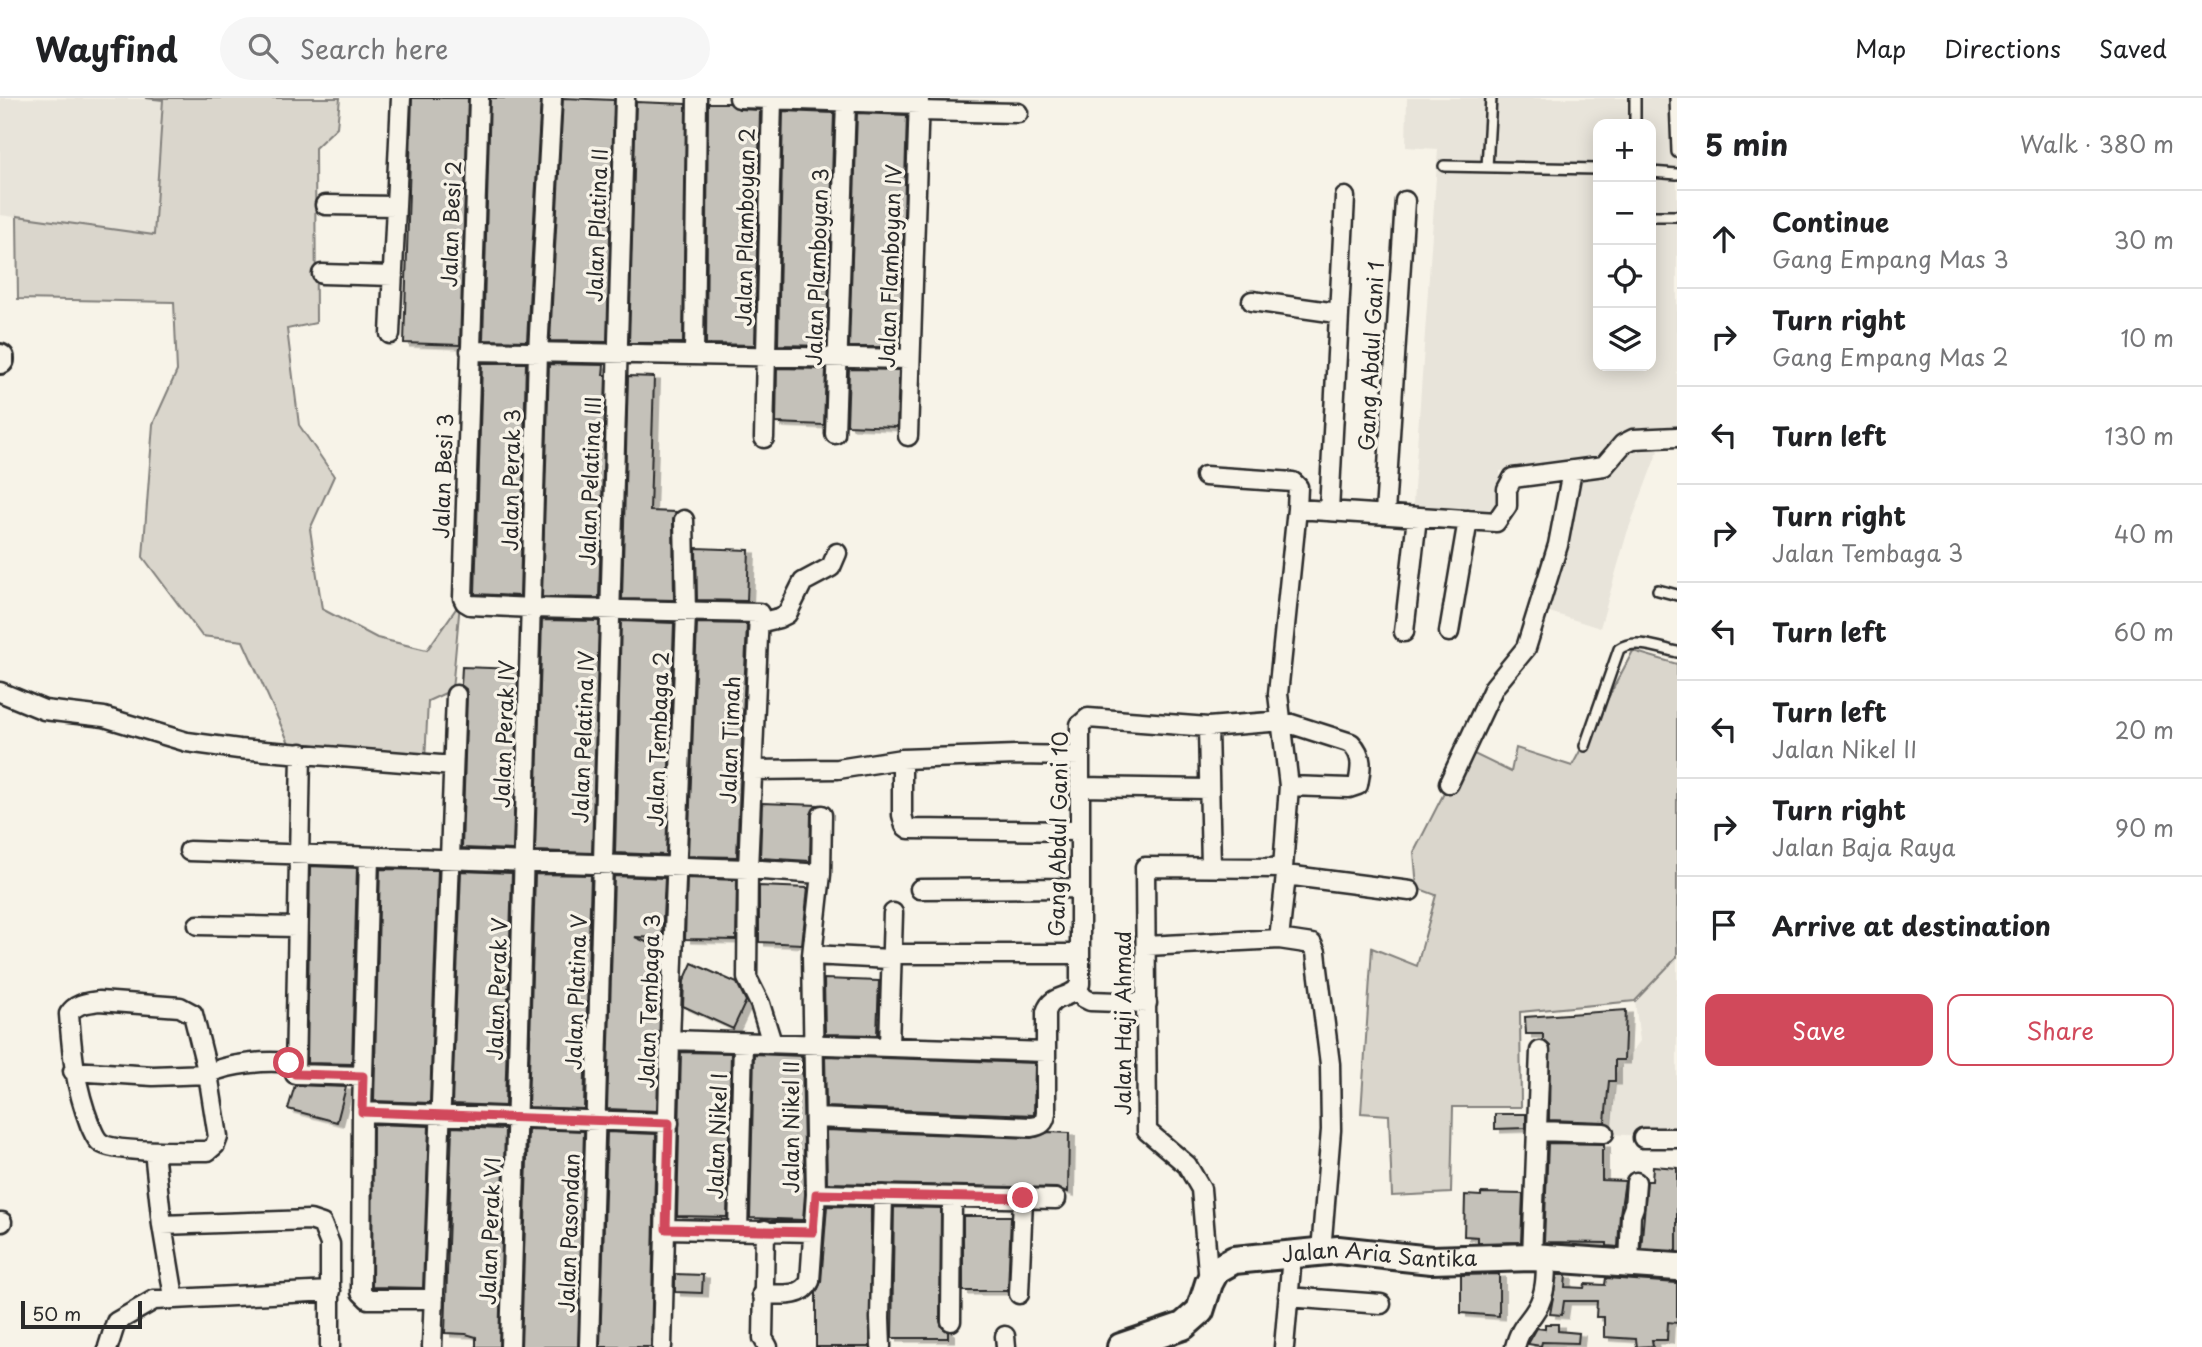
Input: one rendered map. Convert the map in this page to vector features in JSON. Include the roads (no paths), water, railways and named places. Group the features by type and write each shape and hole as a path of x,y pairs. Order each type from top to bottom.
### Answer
{"street":[{"path":"390,334 401,98"},
{"name":"Jalan Besi 2","path":"470,351 479,98"},
{"name":"Jalan Perak 3","path":"532,608 538,352 552,98"},
{"name":"Jalan Platina II","path":"618,354 625,98"},
{"path":"694,355 697,98"},
{"path":"739,98 919,104 1018,113"},
{"name":"Jalan Plamboyan 2","path":"764,438 772,99"},
{"name":"Jalan Plamboyan 3","path":"835,434 846,102"},
{"name":"Jalan Flamboyan IV","path":"908,436 919,104"},
{"path":"1329,510 1345,197"},
{"name":"Gang Abdul Gani 1","path":"1385,513 1405,201"},
{"path":"325,205 396,206"},
{"path":"322,274 393,276"},
{"path":"1252,301 1337,313"},
{"path":"470,351 910,359"},
{"name":"Jalan Besi 3","path":"470,351 465,602 470,605 532,608"},
{"name":"Jalan Pelatina III","path":"610,610 618,354"},
{"path":"1297,509 1496,522 1507,506 1507,489 1513,478 1604,466 1623,444 1633,439 1677,437"},
{"path":"1449,783 1494,687 1526,648 1558,545 1572,471"},
{"path":"1205,477 1293,482 1298,487 1278,694 1289,786 1279,939"},
{"path":"1404,632 1417,517"},
{"name":"Jalan Tembaga 2","path":"677,867 686,612 684,520"},
{"path":"1449,632 1468,520"},
{"path":"532,608 686,612 779,618 787,614 803,582 831,567 837,554"},
{"name":"Jalan Perak IV","path":"524,862 532,608"},
{"name":"Jalan Pelatina IV","path":"603,864 610,610"},
{"name":"Jalan Timah","path":"759,618 748,869 747,978 760,1004 772,1043"},
{"path":"0,692 44,710 104,717 187,741 239,749 453,766"},
{"path":"432,1347 456,695"},
{"name":"Gang Abdul Gani 10","path":"1077,989 1080,984 1080,725 1088,718 1208,727 1282,721"},
{"path":"1282,721 1351,743 1357,749 1362,763 1359,785 1289,786"},
{"path":"1208,727 1211,867 1285,871 1329,882 1410,891"},
{"path":"301,753 295,1074 363,1076"},
{"path":"752,769 838,769 902,759 1080,756"},
{"path":"902,759 902,815 905,826 909,829 1080,831"},
{"path":"1080,787 1208,789"},
{"name":"Jalan Nikel II","path":"762,1294 800,1293 810,1281 816,1194 812,955 821,874 822,815"},
{"path":"189,851 748,869 821,874"},
{"path":"369,857 362,1112 361,1292 368,1299 434,1299"},
{"name":"Jalan Perak V","path":"517,1117 524,862"},
{"name":"Jalan Platina V","path":"596,1120 603,864"},
{"name":"Jalan Tembaga 3","path":"662,1347 677,867"},
{"name":"Jalan Haji Ahmad","path":"1209,1283 1201,1189 1187,1166 1147,1131 1145,867 1211,867"},
{"path":"919,889 1080,888"},
{"path":"889,1046 893,914"},
{"path":"198,925 296,927"},
{"path":"1147,946 1279,939 1311,944 1316,952 1330,1064 1330,1143 1321,1251"},
{"path":"812,955 1080,954"},
{"path":"816,1118 1037,1127 1045,1121 1046,1113 1046,1012 1049,1003 1077,989 1090,1001 1147,1003"},
{"path":"99,1000 187,1009 197,1022 208,1074 218,1137 215,1146 208,1151 154,1151 107,1146 97,1140 73,1071 69,1014 81,1003 99,1000"},
{"path":"670,1040 1046,1052"},
{"name":"Jalan Nikel I","path":"738,1230 743,1044"},
{"path":"1515,1347 1520,1329 1538,1306 1546,1278 1539,1257 1539,1051"},
{"path":"73,1071 153,1076 208,1074 235,1066 268,1063 295,1065"},
{"path":"362,1112 669,1123"},
{"name":"Jalan Perak VI","path":"510,1347 517,1117"},
{"name":"Jalan Pasondan","path":"589,1347 596,1120"},
{"path":"1537,1131 1604,1133"},
{"path":"1643,1138 1677,1138"},
{"path":"154,1151 162,1225 174,1297"},
{"path":"1629,1264 1631,1214 1636,1182"},
{"path":"816,1194 1056,1199"},
{"path":"881,1347 883,1195"},
{"path":"951,1198 951,1321"},
{"path":"1019,1294 1023,1198"},
{"path":"162,1225 316,1221 323,1224 330,1244 330,1347"},
{"path":"666,1229 813,1232"},
{"path":"765,1230 763,1338 768,1347"},
{"name":"Jalan Aria Santika","path":"1121,1347 1183,1326 1200,1311 1216,1270 1234,1260 1338,1251 1431,1259 1539,1257 1677,1267"},
{"path":"1284,1347 1292,1256"},
{"path":"108,1347 116,1322 154,1300 331,1291"},
{"path":"1288,1297 1381,1304"}],"lane":[{"path":"1487,167 1491,98"},
{"path":"1635,98 1635,119"},
{"path":"1675,98 1677,152"},
{"path":"1444,166 1593,169"},
{"path":"1656,172 1677,174"},
{"path":"1656,216 1677,216"},
{"path":"1658,590 1677,595"},
{"path":"1585,746 1619,649 1635,643 1677,652"}]}
